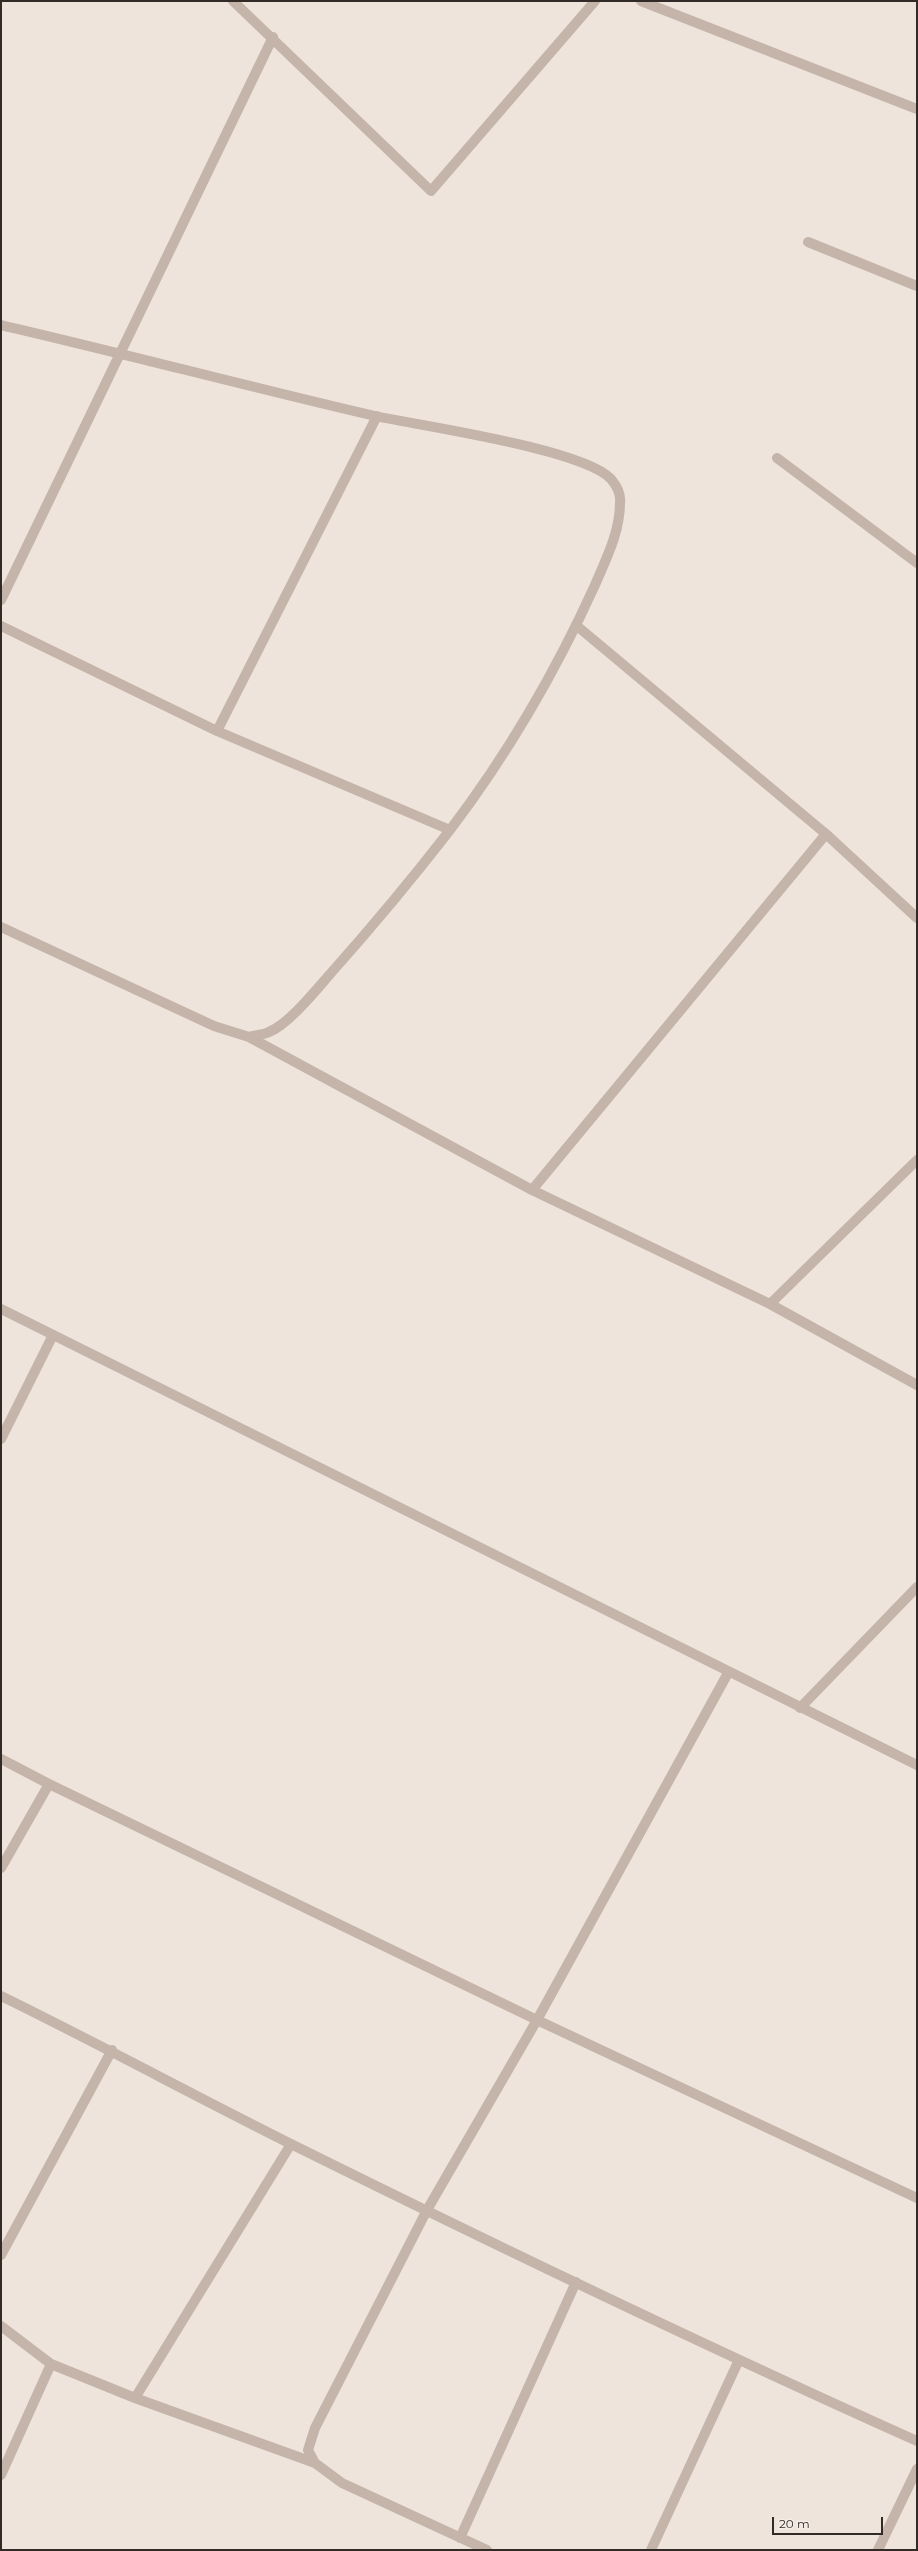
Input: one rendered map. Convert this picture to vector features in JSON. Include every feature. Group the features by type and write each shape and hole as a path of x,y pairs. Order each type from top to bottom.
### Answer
{"street":[{"path":"234,1 431,191 595,1"},
{"path":"641,1 917,109"},
{"path":"1,600 273,37"},
{"path":"808,242 917,286"},
{"path":"1,325 121,352 377,416 497,440 573,460 608,476 617,488 621,501 616,530 610,552 577,626 532,708 488,776 450,830 356,945 298,1010 270,1032 249,1036"},
{"path":"216,731 377,416"},
{"path":"777,458 917,564"},
{"path":"1,626 216,731 450,830"},
{"path":"577,626 826,834 917,918"},
{"path":"532,1190 826,834"},
{"path":"1,927 214,1026 249,1036 532,1190 770,1304 917,1385"},
{"path":"770,1304 917,1160"},
{"path":"1,1309 917,1765"},
{"path":"1,1439 53,1335"},
{"path":"800,1708 917,1587"},
{"path":"316,2463 308,2450 315,2428 427,2210 537,2020 728,1672"},
{"path":"1,1758 49,1784 537,2020 917,2198"},
{"path":"1,1868 49,1784"},
{"path":"1,1996 112,2050 291,2144 738,2362 917,2441"},
{"path":"1,2255 112,2050"},
{"path":"134,2398 291,2144"},
{"path":"460,2538 576,2282"},
{"path":"1,2326 51,2364 134,2398 316,2463 342,2483 486,2550"},
{"path":"651,2550 738,2362"},
{"path":"1,2475 51,2364"},
{"path":"878,2550 917,2469"}]}
